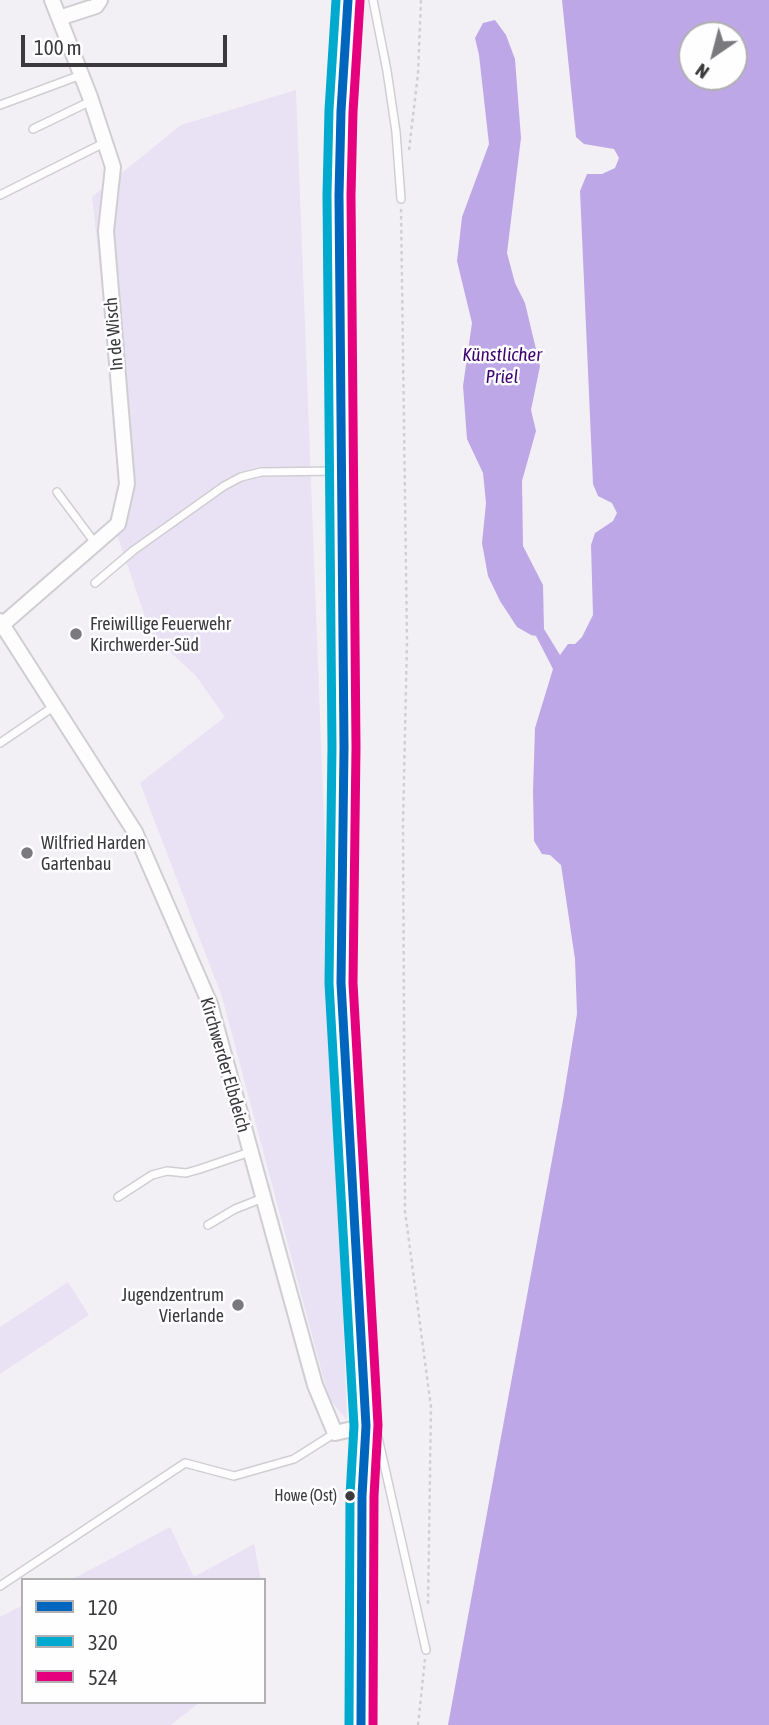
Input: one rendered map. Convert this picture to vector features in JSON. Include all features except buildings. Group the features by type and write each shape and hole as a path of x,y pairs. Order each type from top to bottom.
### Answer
{"street":[{"name":"In de Wisch","path":"1,623 118,524 127,484 106,231 113,167 92,101 52,0"},
{"path":"60,18 96,6 100,0"},
{"path":"348,0 340,139 340,471 344,747 341,983 366,1426 362,1496 361,1725"},
{"name":"Kirchwerder Elbdeich","path":"1,623 136,836 210,1004 316,1385 335,1433"},
{"path":"335,1433 366,1426"}],"lane":[{"path":"373,0 391,96 401,199"},
{"path":"0,105 81,75"},
{"path":"33,129 92,101"},
{"path":"0,195 105,143"},
{"path":"95,583 134,550 224,486 241,477 261,472 340,471"},
{"path":"57,492 95,544"},
{"path":"0,743 53,707"},
{"path":"118,1197 152,1175 167,1171 186,1173 250,1152"},
{"path":"208,1224 263,1198"},
{"path":"366,1426 377,1433 426,1650"},
{"path":"0,1586 185,1463 234,1476 294,1459 335,1433"}],"path":[{"path":"408,154 418,74 421,0"},
{"path":"401,199 407,641 403,824 405,1211 431,1406 428,1608"},
{"path":"418,1725 426,1650"}],"shaded area":[{"path":"296,90 347,1420 329,1399 222,997 140,783 225,717 196,676 151,634 116,532 124,484 92,197 181,125"},
{"path":"68,1282 89,1315 0,1374 0,1327"},
{"path":"170,1527 194,1577 254,1544 261,1578 75,1578"},
{"path":"21,1606 21,1704 197,1704 171,1725 0,1725 0,1617"}],"water":[{"name":"Künstlicher Priel","path":"562,0 769,0 769,1725 448,1725 577,1014 575,959 561,865 550,855 542,854 534,841 535,728 553,669 536,636 517,627 488,576 482,543 486,503 483,473 467,439 463,386 472,323 457,261 462,217 489,144 475,38 483,23 495,20 506,35 515,59 521,138 507,253 515,283 525,303 540,366 531,410 536,431 522,481 523,546 543,585 544,629 560,655 568,644 575,644 582,637 593,615 591,545 595,533 613,521 617,513 612,503 598,496 593,484 580,191 587,174 602,174 615,168 619,158 614,149 584,144 576,137"}],"transit line":[{"name":"320","path":"336,0 327,195 332,747 329,983 354,1426 350,1496 349,1725"},
{"name":"120","path":"348,0 339,195 344,747 341,983 366,1426 362,1496 361,1725"},
{"name":"524","path":"360,1 351,195 356,747 353,983 378,1425 374,1496 373,1725"}],"place":[{"name":"Freiwillige Feuerwehr Kirchwerder-Süd","path":"76,634"},
{"name":"Wilfried Harden Gartenbau","path":"27,853"},
{"name":"Jugendzentrum Vierlande","path":"238,1305"},
{"name":"Howe (Ost)","path":"350,1496"}]}
